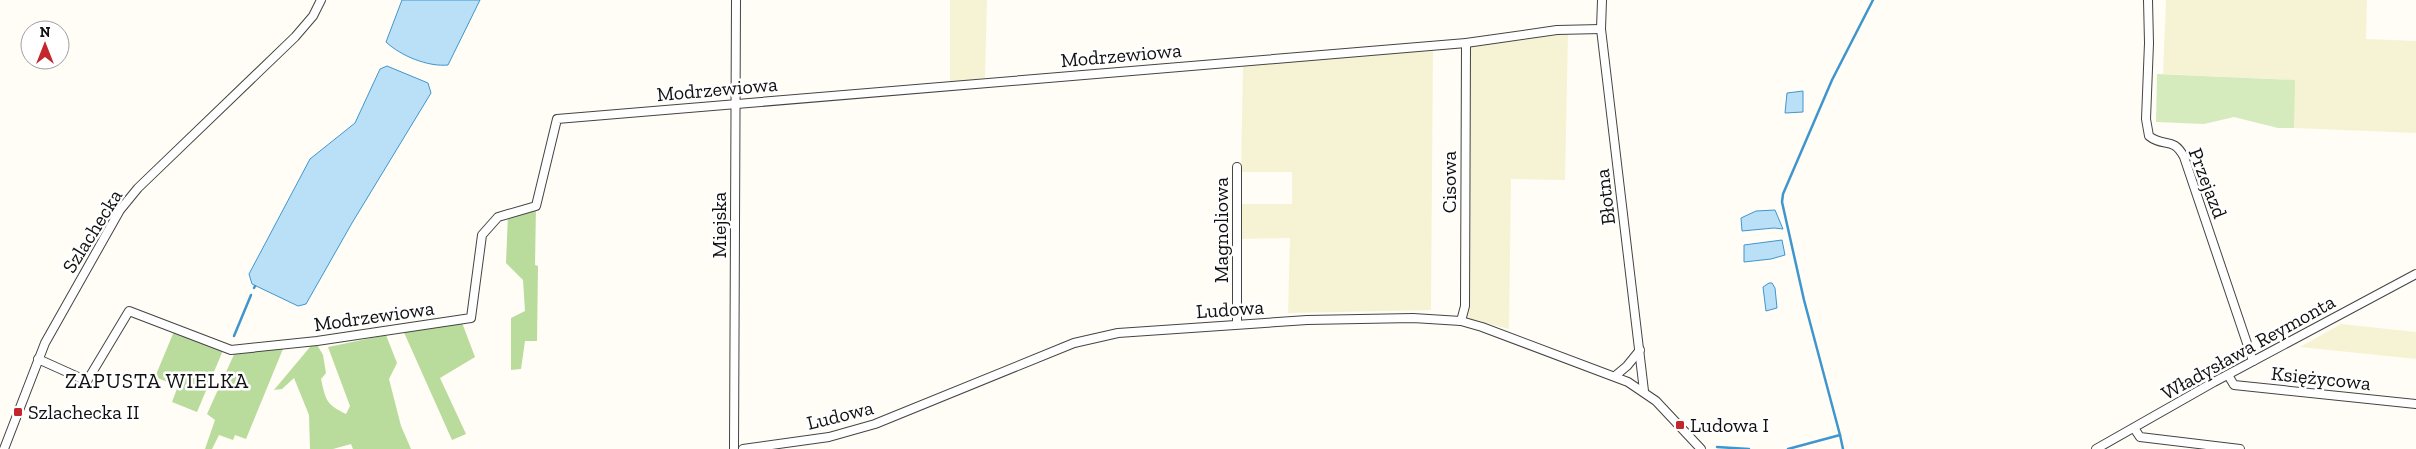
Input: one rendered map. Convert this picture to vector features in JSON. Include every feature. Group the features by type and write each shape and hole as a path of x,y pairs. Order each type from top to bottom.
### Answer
{"street":[{"name":"Szlachecka","path":"4,449 38,359 111,226 138,188 295,37 313,16 321,0"},
{"name":"Miejska","path":"734,449 736,217 734,104 736,0"},
{"name":"Błotna","path":"1602,0 1602,29 1644,391"},
{"name":"Przejazd","path":"2148,0 2149,43 2146,119 2148,136 2159,142 2172,143 2179,146 2253,362"},
{"name":"Modrzewiowa","path":"38,359 87,381 129,311 231,350 315,341 471,318 482,235 498,217 536,206 557,119 1466,43 1557,30 1602,29"},
{"name":"Cisowa","path":"1461,321 1464,306 1466,43"},
{"name":"Magnoliowa","path":"1237,324 1238,167"},
{"name":"Władysława Reymonta","path":"2096,449 2228,375 2416,274"},
{"name":"Ludowa","path":"743,449 829,437 875,424 1074,343 1096,336 1237,324 1413,318 1461,321 1482,327 1615,376 1644,391 1680,425 1701,449"},
{"path":"1615,376 1627,366 1640,350"},
{"name":"Księżycowa","path":"2228,375 2234,385 2416,404"},
{"path":"2134,428 2140,437 2240,449"}],"shaded area":[{"path":"950,0 987,0 985,78 950,82"},
{"path":"2166,0 2367,0 2366,39 2416,41 2416,133 2294,128 2294,80 2163,74"},
{"path":"1568,34 1565,180 1511,179 1509,329 1467,318 1470,45"},
{"path":"1433,49 1431,310 1288,313 1290,238 1240,239 1241,204 1292,204 1292,172 1241,172 1243,66"},
{"path":"2341,324 2416,332 2416,359 2300,347"}],"green space":[{"path":"2157,74 2295,80 2294,128 2278,128 2234,117 2204,124 2156,122"},
{"path":"536,206 535,265 538,266 537,341 525,341 521,369 511,370 511,318 525,311 523,280 506,263 508,215"},
{"path":"461,320 475,357 440,378 466,434 452,440 402,328"},
{"path":"175,329 224,348 197,412 172,402 178,386 155,377"},
{"path":"386,335 397,363 389,379 401,426 411,449 353,449 351,444 333,449 310,449 309,415 294,378 282,389 274,390 315,341 323,355 326,373 321,379 326,397 334,407 346,414 350,406 328,347"},
{"path":"285,344 246,439 235,435 233,440 219,435 212,449 205,449 215,420 207,414 236,350"}],"water":[{"path":"402,0 480,0 448,65 415,60 399,52 386,42"},
{"path":"387,66 428,83 431,93 352,223 306,304 298,306 252,284 249,274 310,159 355,123 380,69"},
{"path":"1803,91 1803,112 1785,113 1787,93"},
{"path":"1775,210 1783,229 1742,231 1741,218 1756,211"},
{"path":"1782,240 1785,255 1771,259 1744,262 1744,245"},
{"path":"1772,283 1775,288 1777,308 1766,311 1763,287"}],"waterway":[{"path":"1788,449 1840,435 1804,300 1782,202 1783,194 1832,80 1873,0"},
{"path":"234,336 251,295"},
{"path":"1840,435 1843,449"},
{"path":"1717,447 1749,449"}],"place":[{"name":"Szlachecka II","path":"18,412"},
{"name":"Ludowa I","path":"1680,425"}],"district":[{"name":"ZAPUSTA WIELKA","path":"157,381"}]}
